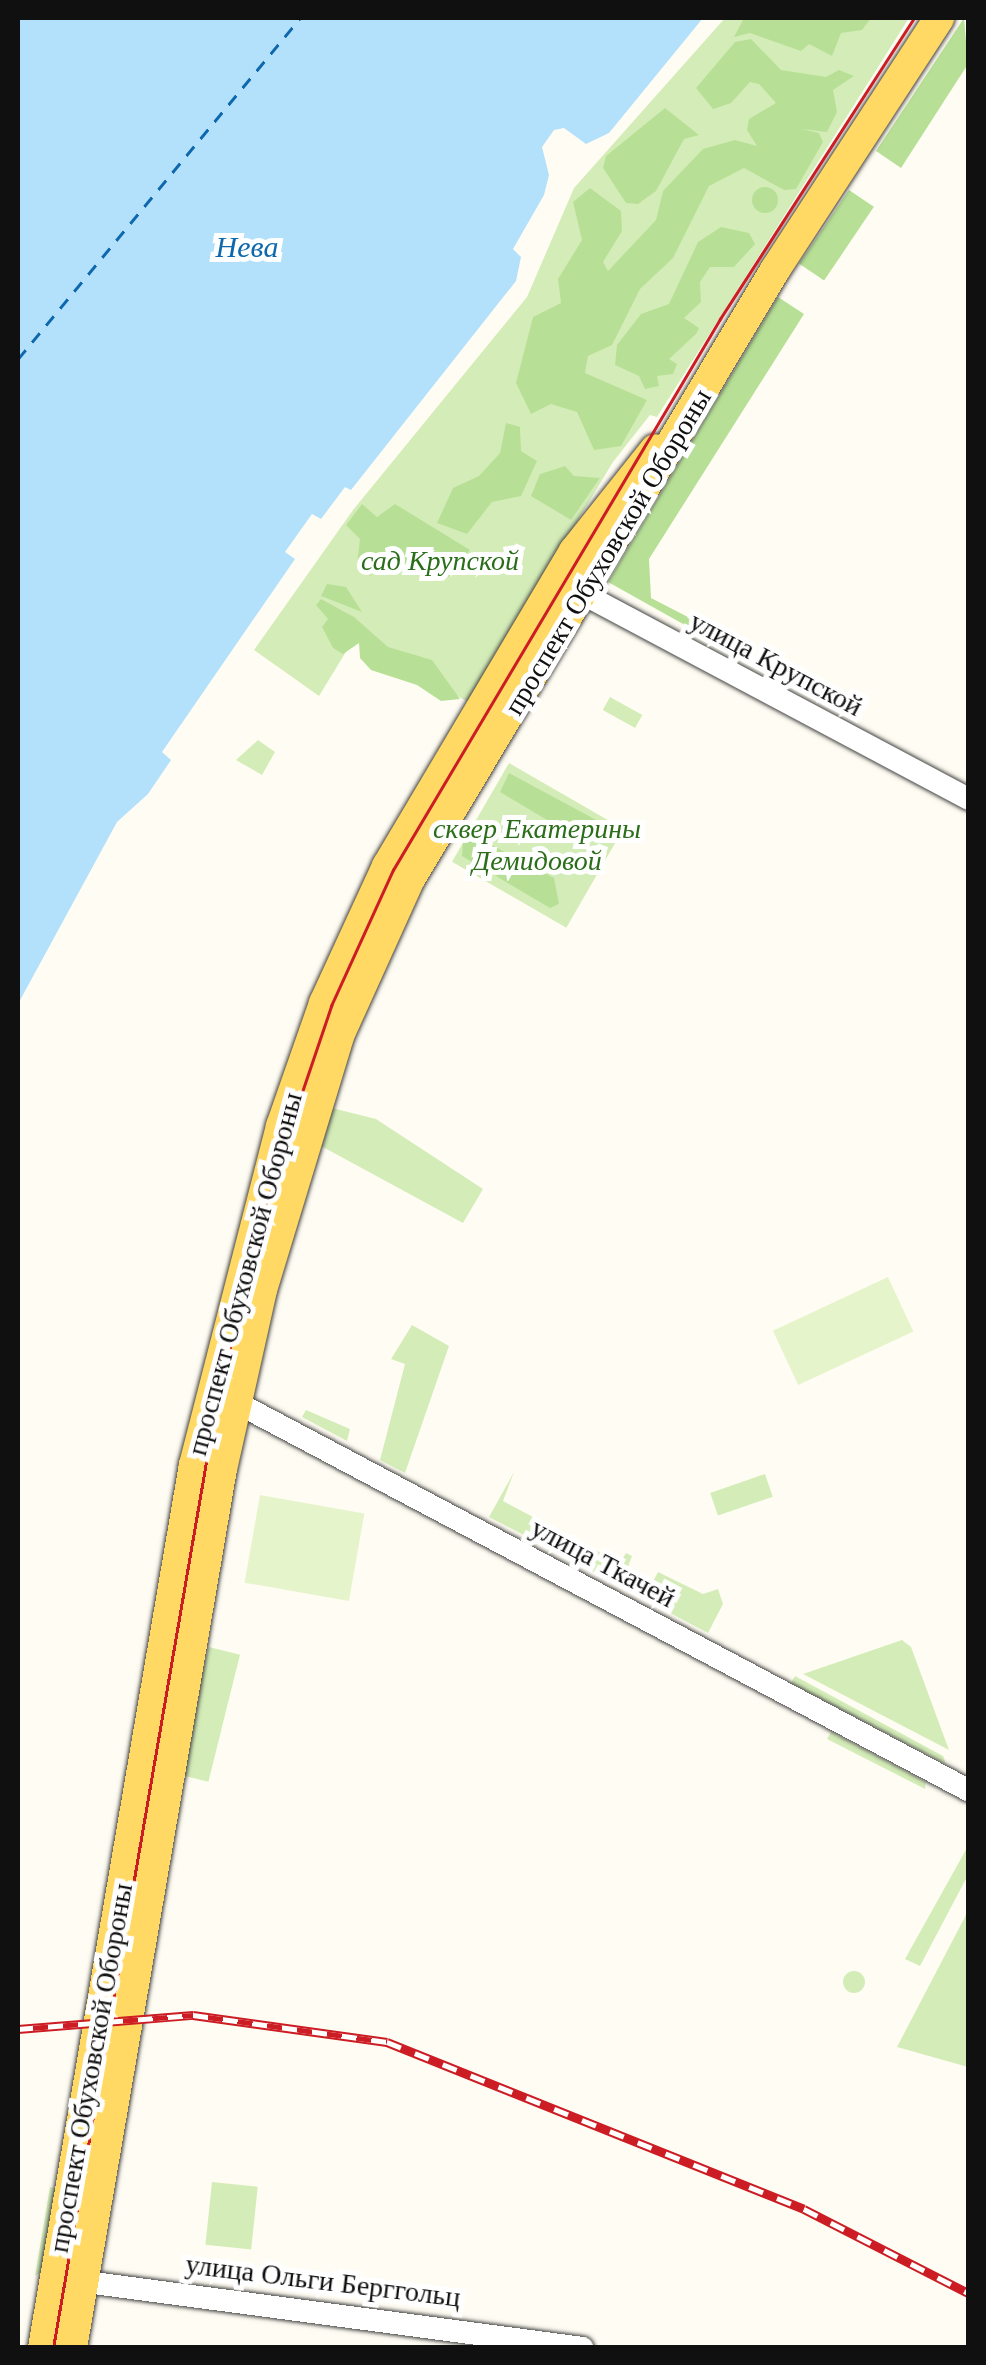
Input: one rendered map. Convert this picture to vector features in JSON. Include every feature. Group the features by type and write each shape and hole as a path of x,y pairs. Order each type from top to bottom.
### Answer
{"main road":[{"name":"проспект Обуховской Обороны","path":"43,2348 69,2279 223,1396 296,1169 370,959 569,587 939,18"},
{"name":"проспект Обуховской Обороны","path":"69,2279 72,2348"}],"street":[{"name":"улица Крупской","path":"569,587 968,799"},
{"name":"улица Ткачей","path":"223,1396 968,1790"},
{"name":"улица Ольги Берггольц","path":"69,2279 583,2348"}],"green space":[{"name":"сад Крупской","path":"725,18 909,18 657,417 650,415 613,462 468,702 355,637 319,696 254,650 353,510 527,297 574,188"},
{"path":"744,18 871,18 862,30 841,33 832,56 809,44 801,51 750,33 734,37"},
{"path":"964,18 968,64 901,168 876,151"},
{"path":"751,39 781,70 826,77 839,70 854,76 833,90 837,112 827,132 802,129 819,133 823,142 796,189 784,190 744,168 709,186 673,258 640,289 612,345 588,356 585,373 647,400 621,446 594,450 577,412 551,404 531,414 516,383 533,317 561,303 558,279 582,240 573,202 590,188 621,211 622,231 603,262 608,271 656,220 663,191 703,149 735,140 757,146 747,130 749,119 776,103 759,84 750,82 731,103 713,109 696,88 735,42"},
{"path":"665,108 699,135 684,139 656,191 638,204 626,203 603,168 606,156"},
{"path":"765,187 774,191 778,200 774,209 765,213 756,209 752,200 756,191"},
{"path":"849,190 874,207 824,281 799,264"},
{"path":"721,227 749,233 755,244 734,267 710,267 700,282 701,302 684,318 699,328 696,334 669,359 677,364 673,374 657,376 659,386 645,389 639,376 615,365 617,345 641,314 669,304 698,242"},
{"path":"778,297 804,314 649,559 651,598 721,634 717,643 608,582"},
{"path":"506,423 520,427 521,451 537,461 521,496 492,502 467,534 437,523 453,488 479,476 500,453"},
{"path":"565,466 574,476 600,478 571,520 531,496 540,474"},
{"path":"362,504 377,517 395,504 470,550 449,577 389,558 370,576 357,564 360,539 346,525"},
{"path":"327,584 346,587 362,612 321,596"},
{"path":"321,599 354,617 388,647 432,660 460,699 441,701 417,685 371,670 360,658 359,643 343,654 333,648 322,627 328,619 316,605"},
{"path":"610,697 642,715 635,728 603,710"},
{"path":"258,740 275,752 262,775 236,760"},
{"name":"сквер Екатерины Демидовой","path":"509,763 623,829 566,928 452,862"},
{"path":"509,773 600,822 600,836 584,842 500,792"},
{"path":"473,835 554,878 559,904 550,908 462,856 463,841"},
{"path":"332,1108 376,1119 483,1189 463,1223 321,1146"},
{"path":"888,1277 913,1331 798,1385 773,1331"},
{"path":"412,1325 449,1346 405,1473 380,1460 405,1364 391,1359"},
{"path":"306,1410 350,1429 347,1441 302,1417"},
{"path":"514,1472 503,1501 550,1526 541,1544 489,1517"},
{"path":"765,1474 773,1497 718,1516 710,1493"},
{"path":"260,1495 364,1513 349,1601 245,1583"},
{"path":"571,1537 620,1563 626,1553 632,1556 621,1586 561,1555"},
{"path":"658,1572 703,1594 718,1589 723,1604 708,1633 644,1599"},
{"path":"902,1640 911,1647 949,1750 803,1674"},
{"path":"209,1647 240,1655 208,1782 177,1774"},
{"path":"795,1676 943,1756 946,1764 791,1683"},
{"path":"831,1732 926,1782 925,1789 827,1739"},
{"path":"968,1846 968,1875 920,1966 905,1959"},
{"path":"968,1911 968,2067 897,2047"},
{"path":"854,1971 862,1974 862,1990 854,1993 846,1990 843,1982 846,1974"},
{"path":"212,2182 258,2187 251,2249 205,2245"},
{"path":"50,2187 58,2189 45,2269 35,2276"}],"water":[{"name":"Нева","path":"18,18 703,18 609,133 586,144 564,128 554,130 542,147 549,175 544,195 513,249 521,257 516,281 351,490 345,487 321,519 312,514 285,552 295,559 162,752 171,760 148,794 117,822 18,1004"}],"ferry route":[{"path":"18,359 300,18"}],"tram line":[{"path":"53,2348 218,1393 278,1163 331,1006 393,870 720,319 914,18"}],"railway":[{"path":"18,2029 193,2015 387,2042 804,2209 968,2293"}]}
